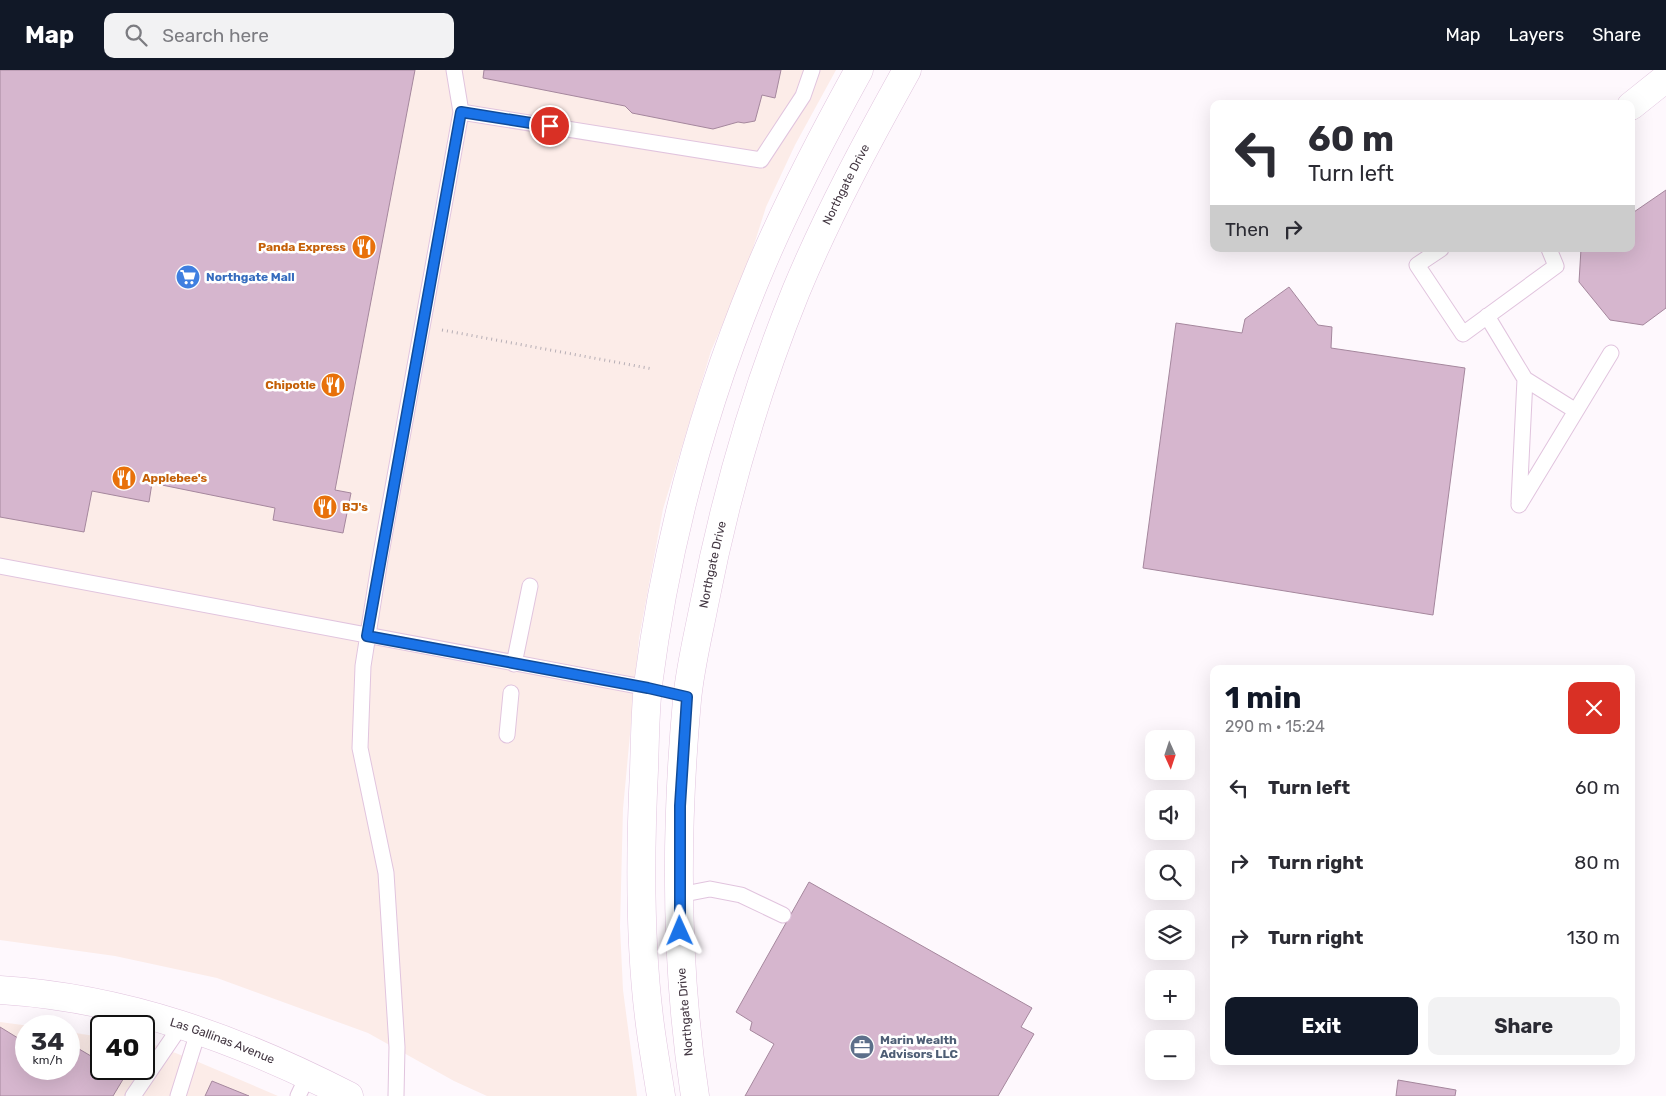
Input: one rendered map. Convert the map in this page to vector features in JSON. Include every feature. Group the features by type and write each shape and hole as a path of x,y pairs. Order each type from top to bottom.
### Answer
{"street":[{"path":"661,1096 649,1016 644,948 641,835 648,688 656,630 680,515 716,388 754,284 784,215 813,154 859,70"},
{"name":"Northgate Drive","path":"695,1096 681,985 680,806 687,697 720,524 738,460 768,368 796,291 850,173 907,70"},
{"path":"1635,103 1666,78"},
{"path":"648,688 687,697"},
{"name":"Las Gallinas Avenue","path":"0,990 109,1004 190,1026 303,1085 349,1096"}],"lane":[{"path":"396,1096 397,1047 386,873 368,797 360,748 363,666 461,112 454,70"},
{"path":"461,112 761,160 803,96 812,70"},
{"path":"1436,252 1417,265 1463,334 1556,266 1549,252"},
{"path":"1487,316 1525,378 1576,411"},
{"path":"1525,378 1519,505 1611,353"},
{"path":"0,566 648,688"},
{"path":"514,664 530,586"},
{"path":"507,734 511,694"},
{"path":"679,895 710,889 741,895 783,915"},
{"path":"133,1096 190,1026"},
{"path":"178,1096 190,1026"}],"path":[{"path":"422,326 652,369"}],"shaded area":[{"path":"0,70 836,70 795,145 766,207 746,270 711,351 663,509 639,638 623,809 620,927 623,990 637,1096 487,1096 454,1081 368,1033 217,978 115,956 0,940"},
{"path":"0,1022 15,1024 15,1080 80,1080 80,1034 90,1035 90,1080 134,1080 125,1096 0,1096"},
{"path":"155,1045 278,1096 127,1096 136,1080 155,1080"}],"building":[{"name":"Northgate Mall","path":"0,70 415,70 335,490 351,493 343,533 273,520 275,508 152,483 149,502 92,491 84,532 0,517"},
{"path":"484,70 781,70 775,98 762,95 755,121 738,122 713,129 632,113 625,106 483,78"},
{"path":"1666,190 1666,308 1643,325 1610,320 1579,282 1581,252 1635,252 1635,211"},
{"path":"1289,287 1318,325 1332,327 1331,348 1465,368 1433,615 1143,568 1176,323 1242,333 1245,319"},
{"path":"809,882 1032,1008 1021,1027 1034,1034 998,1096 745,1096 774,1044 750,1030 752,1022 736,1012"},
{"path":"0,1027 15,1036 15,1080 80,1080 80,1050 90,1055 90,1080 123,1080 113,1096 0,1096"},
{"path":"1398,1080 1456,1090 1455,1096 1396,1096"},
{"path":"212,1081 249,1096 205,1096"}],"place":[{"name":"Panda Express","path":"364,247"},
{"name":"Northgate Mall","path":"188,277"},
{"name":"Chipotle","path":"333,385"},
{"name":"Applebee's","path":"124,478"},
{"name":"BJ's","path":"325,507"},
{"name":"Marin Wealth Advisors LLC","path":"862,1047"}],"route":[{"path":"550,126 461,112 367,636 648,688 687,697 680,806 680,931"}]}
